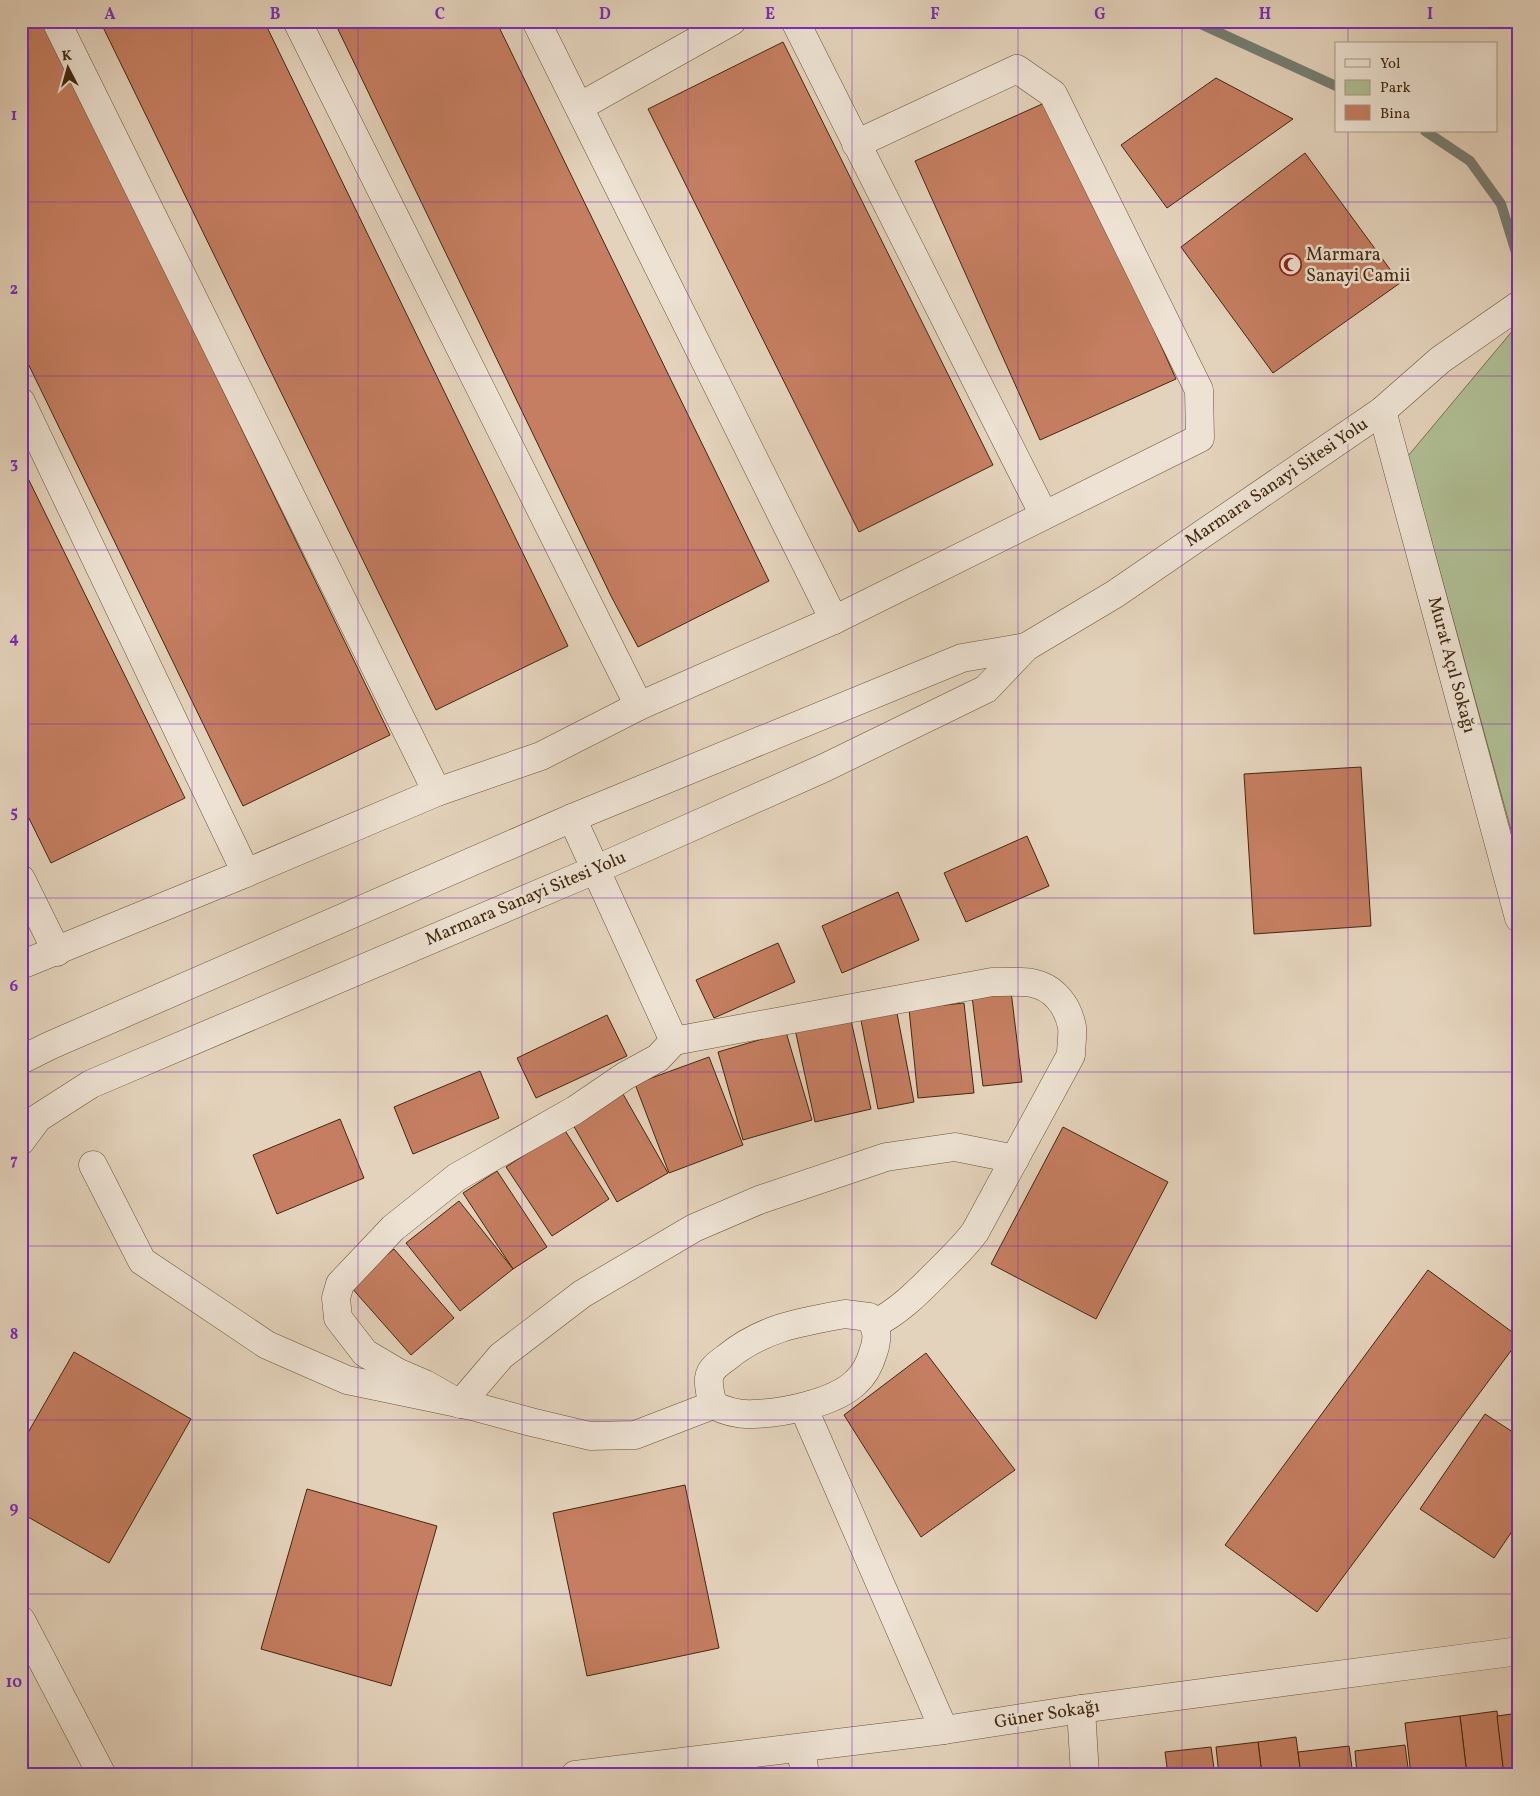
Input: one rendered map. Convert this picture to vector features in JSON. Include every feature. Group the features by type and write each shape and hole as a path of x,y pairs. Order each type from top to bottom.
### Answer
{"street":[{"path":"56,21 437,792"},
{"path":"297,21 639,706"},
{"path":"536,21 834,620"},
{"path":"579,107 732,21"},
{"path":"795,21 1044,515"},
{"path":"21,965 57,952 437,792 541,756 639,706 834,620 1200,438 1199,390 1053,94 1017,69 856,144"},
{"name":"Marmara Sanayi Sitesi Yolu","path":"21,1141 38,1118 91,1084 597,869 824,768 986,689 1026,647 1115,594 1382,412 1440,360 1511,311"},
{"path":"21,402 246,873"},
{"name":"Murat Açıl Sokağı","path":"1382,412 1519,918"},
{"name":"Marmara Sanayi Sitesi Yolu","path":"21,1060 49,1046 572,818 962,658 1026,647"},
{"path":"572,818 597,869 674,1041"},
{"path":"21,880 57,952"},
{"path":"460,1404 425,1384 397,1372 365,1353 338,1318 336,1298 340,1284 393,1228 457,1176 575,1110 626,1076 658,1058 674,1041 992,982 1032,983 1045,988 1056,995 1065,1007 1072,1028 1071,1055 975,1232 958,1253 910,1300 888,1317 874,1324"},
{"path":"460,1404 501,1356 582,1294 694,1228 759,1200 886,1158 955,1147 1015,1159"},
{"path":"93,1165 142,1261 267,1344 347,1380 472,1406 590,1436 635,1435 712,1405 724,1411 753,1414 788,1410 831,1398 856,1383 870,1364 878,1341 874,1324 869,1317 845,1314 788,1325 760,1335 741,1346 715,1367 709,1377 712,1405"},
{"path":"810,1405 807,1416 944,1730"},
{"path":"21,1620 102,1775"},
{"name":"Güner Sokağı","path":"575,1775 944,1730 1081,1709 1519,1651"},
{"path":"1081,1709 1085,1775"},
{"path":"801,1748 804,1775"}],"green space":[{"path":"1519,323 1519,859 1408,456"}],"building":[{"path":"21,21 44,21 390,735 243,806 21,349"},
{"path":"100,21 264,21 568,646 436,710"},
{"path":"334,21 496,21 769,581 638,647 611,596"},
{"path":"783,42 993,465 859,532 648,109"},
{"path":"1216,78 1293,119 1167,208 1121,145"},
{"path":"1051,100 1176,379 1040,440 915,161"},
{"name":"Marmara Sanayi Camii","path":"1305,153 1400,283 1273,373 1181,247"},
{"path":"21,464 185,798 51,863 21,802"},
{"path":"1361,767 1371,926 1254,934 1244,774"},
{"path":"1027,836 1049,886 966,922 944,873"},
{"path":"898,892 919,940 842,973 822,926"},
{"path":"778,943 795,982 714,1018 696,980"},
{"path":"1011,991 1022,1082 983,1086 972,996"},
{"path":"964,1003 974,1093 918,1098 909,1009"},
{"path":"896,1008 914,1102 878,1109 860,1015"},
{"path":"607,1015 627,1056 536,1098 517,1058"},
{"path":"850,1016 871,1109 815,1122 795,1029"},
{"path":"786,1032 812,1120 743,1140 718,1052"},
{"path":"709,1057 743,1145 669,1173 635,1084"},
{"path":"480,1071 499,1118 413,1154 394,1107"},
{"path":"623,1094 668,1173 617,1202 572,1123"},
{"path":"340,1119 364,1178 277,1214 253,1155"},
{"path":"1063,1127 1168,1182 1096,1319 991,1264"},
{"path":"564,1129 609,1199 552,1236 506,1167"},
{"path":"497,1171 547,1247 513,1269 463,1193"},
{"path":"459,1201 513,1269 460,1311 406,1243"},
{"path":"394,1249 454,1318 411,1355 350,1286"},
{"path":"1428,1270 1519,1337 1519,1340 1317,1612 1225,1545"},
{"path":"74,1352 191,1419 109,1563 21,1513 21,1445"},
{"path":"926,1353 1015,1470 921,1537 844,1415"},
{"path":"1485,1414 1519,1436 1519,1521 1494,1558 1420,1509"},
{"path":"685,1485 719,1648 587,1676 553,1513"},
{"path":"307,1489 437,1526 391,1686 261,1649"},
{"path":"1497,1711 1504,1775 1467,1775 1460,1716"},
{"path":"1519,1713 1519,1775 1504,1775 1497,1716"},
{"path":"1460,1716 1467,1775 1411,1775 1405,1723"},
{"path":"1296,1737 1301,1775 1262,1775 1258,1742"},
{"path":"1258,1742 1262,1775 1219,1775 1216,1747"},
{"path":"1405,1745 1409,1775 1357,1775 1355,1751"},
{"path":"1349,1746 1353,1775 1301,1775 1298,1752"},
{"path":"1211,1747 1215,1775 1168,1775 1165,1752"}],"waterway":[{"path":"1194,21 1335,86"},
{"path":"1426,132 1470,161 1501,204 1519,262"}],"place":[{"name":"Marmara Sanayi Camii","path":"1290,265"}]}
